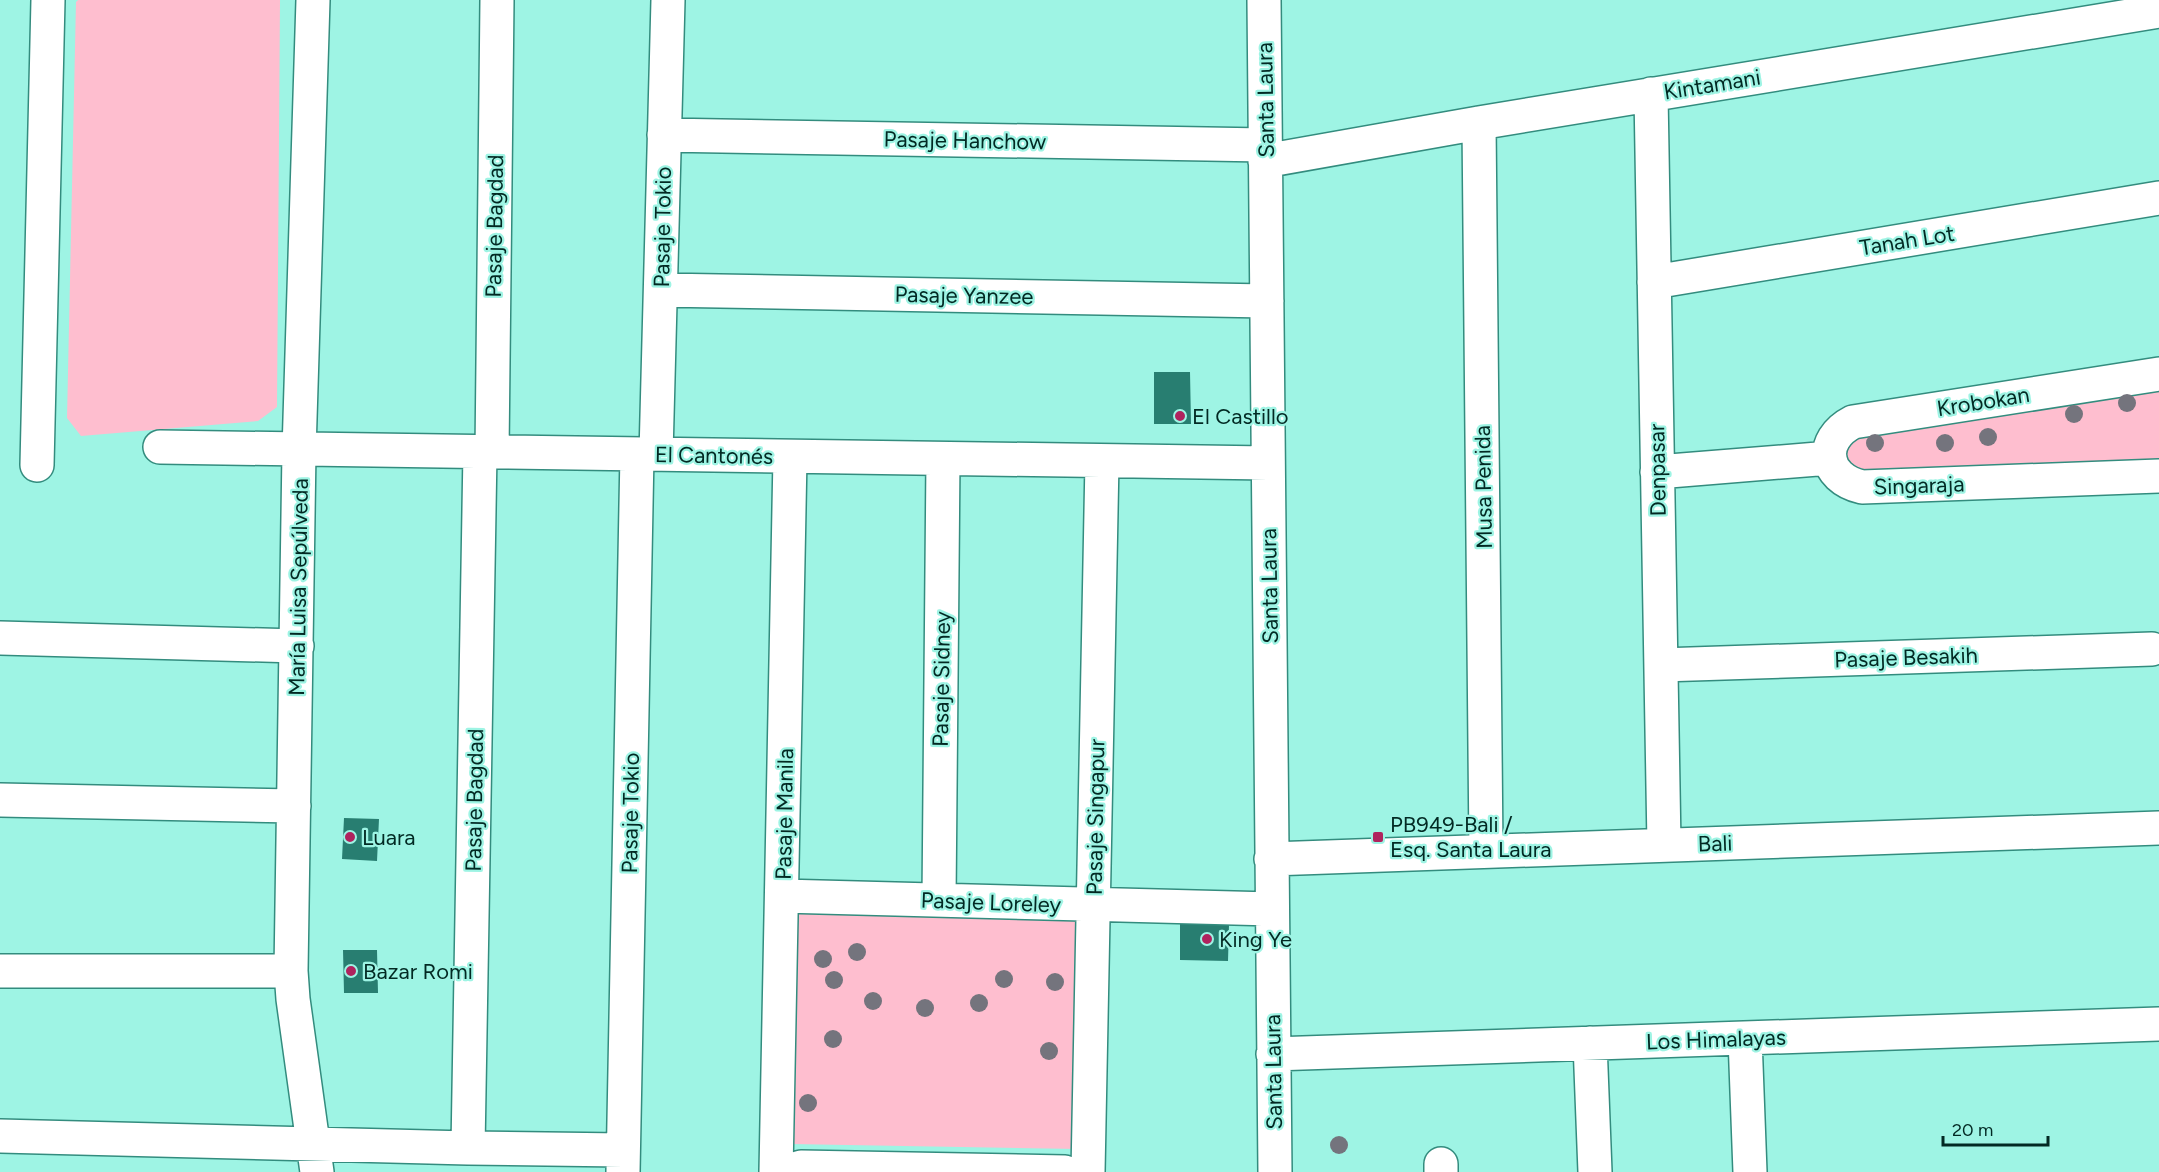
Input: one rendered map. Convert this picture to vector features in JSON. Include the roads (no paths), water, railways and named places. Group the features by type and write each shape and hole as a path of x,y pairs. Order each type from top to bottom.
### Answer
{"street":[{"path":"37,465 48,0"},
{"name":"María Luisa Sepúlveda","path":"313,0 299,451 291,971 315,1157"},
{"name":"Pasaje Bagdad","path":"468,1148 497,0"},
{"name":"Pasaje Tokio","path":"623,1161 647,454 661,290 668,0"},
{"name":"Santa Laura","path":"1264,0 1275,1172"},
{"name":"Kintamani","path":"1265,153 1479,123 2159,11"},
{"name":"Denpasar","path":"1651,94 1664,845"},
{"name":"Musa Penida","path":"1479,123 1486,851"},
{"name":"Pasaje Hanchow","path":"664,135 1265,153"},
{"name":"Tanah Lot","path":"1654,282 2159,198"},
{"name":"Pasaje Yanzee","path":"661,290 1266,301"},
{"name":"Krobokan","path":"1830,458 1833,441 1845,426 1853,422 2159,374"},
{"name":"El Cantonés","path":"160,447 299,451 1268,463"},
{"name":"Pasaje Manila","path":"776,1172 790,456"},
{"path":"1657,472 1830,458"},
{"name":"Singaraja","path":"1830,458 1832,467 1844,480 1862,487 2159,476"},
{"name":"Pasaje Sidney","path":"939,900 944,459"},
{"name":"Pasaje Singapur","path":"1088,1172 1102,461"},
{"path":"0,638 297,646"},
{"name":"Pasaje Besakih","path":"1661,665 2152,649"},
{"path":"0,800 294,806"},
{"name":"Bali","path":"1271,859 2159,828"},
{"name":"Pasaje Loreley","path":"782,896 1272,909"},
{"path":"0,971 291,971"},
{"name":"Los Himalayas","path":"1273,1054 2159,1024"},
{"path":"1745,1038 1750,1172"},
{"path":"1590,1043 1595,1172"},
{"path":"0,1136 315,1157 468,1148 623,1161"},
{"path":"784,1172 801,1167 1065,1172"}],"place":[{"name":"El Castillo","path":"1180,416"},
{"name":"Luara","path":"350,837"},
{"name":"PB949-Bali / Esq. Santa Laura","path":"1378,837"},
{"name":"King Ye","path":"1207,939"},
{"name":"Bazar Romi","path":"351,971"}]}
